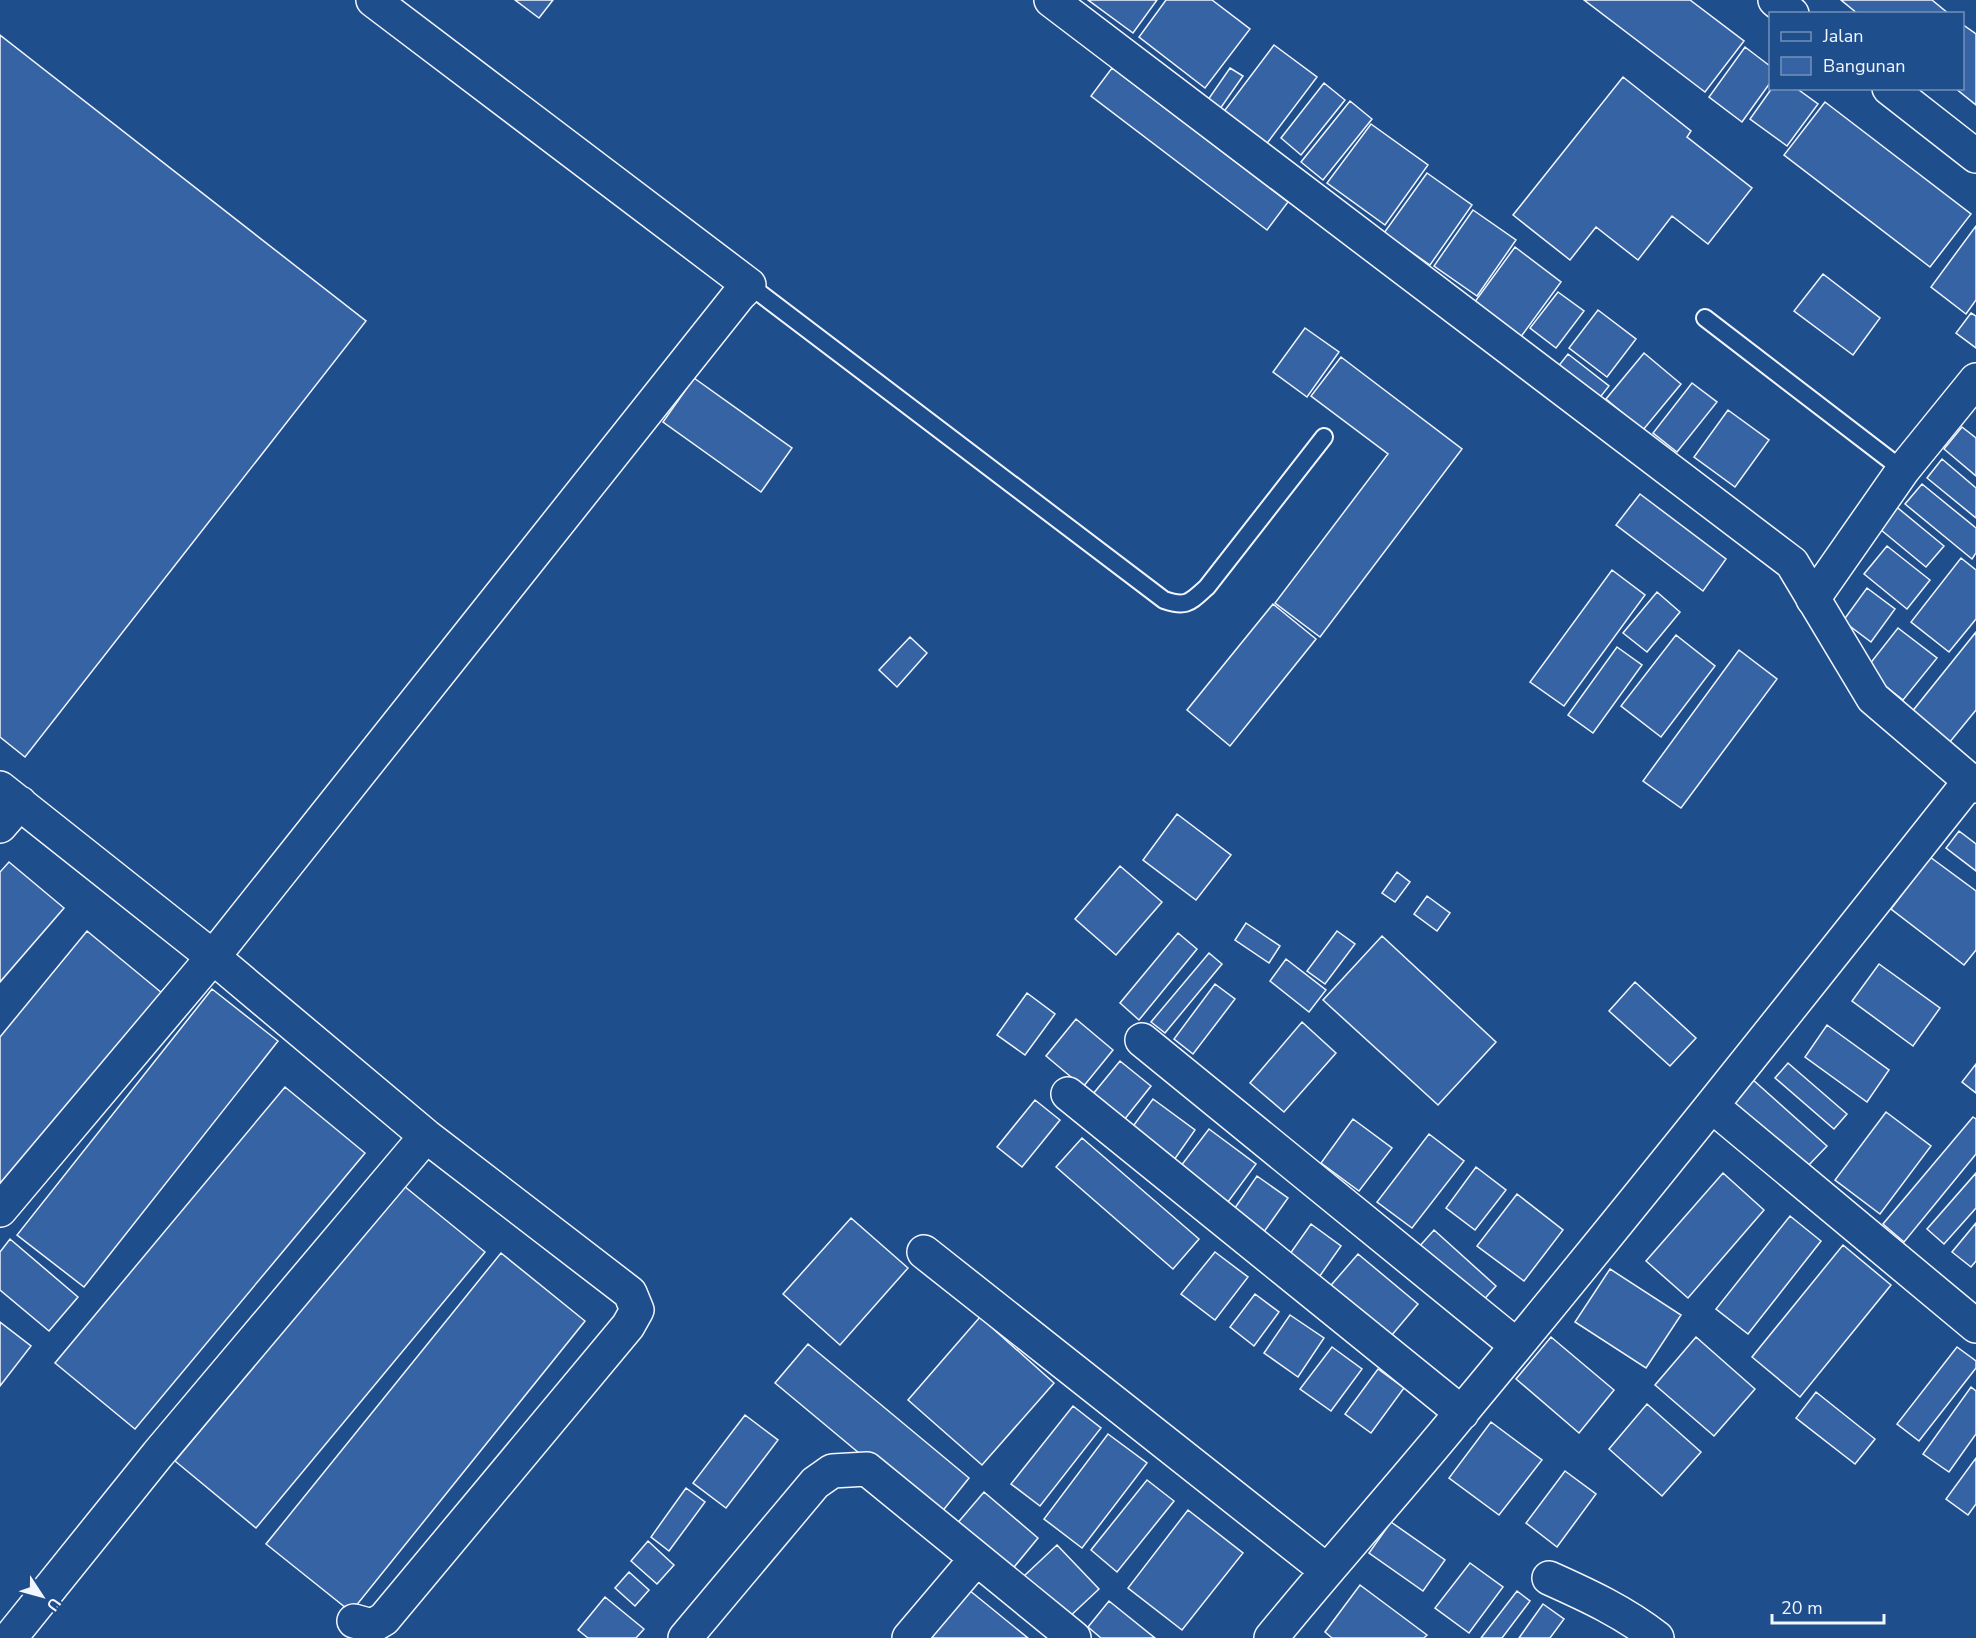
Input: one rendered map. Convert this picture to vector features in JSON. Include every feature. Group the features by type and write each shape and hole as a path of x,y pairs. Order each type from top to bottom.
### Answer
{"street":[{"path":"0,1210 213,957 749,285 373,0"},
{"path":"1051,0 1792,563 1873,698 1973,784 1462,1413 1270,1638"},
{"path":"1775,0 1790,12"},
{"path":"1892,90 1976,156"},
{"path":"1813,599 1903,470 1972,394"},
{"path":"7,806 213,957 426,1136 630,1293 638,1310 628,1326 384,1619 372,1626 354,1621"},
{"path":"1142,1040 1516,1345"},
{"path":"1068,1094 1462,1413"},
{"path":"1712,1106 1976,1326"},
{"path":"0,1629 11,1638 158,1454 426,1136"},
{"path":"924,1252 1326,1570"},
{"path":"685,1638 815,1483 832,1471 867,1469 1074,1638"},
{"path":"909,1638 976,1558"},
{"path":"1549,1578 1598,1600 1641,1625 1657,1638"}],"lane":[{"path":"749,285 1164,600 1178,605 1188,604 1207,587 1324,437"},
{"path":"1706,318 1903,470"}],"building":[{"path":"515,0 553,0 539,18"},
{"path":"1088,0 1157,0 1133,33"},
{"path":"1166,0 1212,0 1250,29 1205,88 1139,37"},
{"path":"1584,0 1690,0 1744,41 1705,92"},
{"path":"1841,0 1932,0 1947,12 1856,12"},
{"path":"1964,25 1976,34 1976,105 1957,90 1964,90"},
{"path":"0,35 366,321 25,757 0,737"},
{"path":"1274,45 1317,77 1265,146 1222,114"},
{"path":"1745,47 1769,65 1769,84 1742,122 1709,97"},
{"path":"1112,68 1288,202 1267,230 1091,96"},
{"path":"1230,68 1243,76 1215,116 1203,107"},
{"path":"1623,77 1691,131 1687,137 1752,188 1708,244 1672,216 1638,260 1596,227 1570,260 1513,215"},
{"path":"1324,83 1345,100 1301,155 1281,138"},
{"path":"1771,90 1799,90 1818,104 1787,146 1750,119"},
{"path":"1350,101 1372,119 1323,180 1301,162"},
{"path":"1825,102 1971,214 1930,267 1784,155"},
{"path":"1371,124 1428,165 1385,225 1327,183"},
{"path":"1427,173 1472,205 1430,265 1384,233"},
{"path":"1473,210 1516,240 1477,296 1434,266"},
{"path":"1976,226 1976,300 1966,314 1931,287"},
{"path":"1515,247 1561,282 1520,338 1474,303"},
{"path":"1823,274 1880,318 1853,355 1794,311"},
{"path":"1558,292 1584,311 1556,348 1530,328"},
{"path":"1598,310 1636,339 1607,377 1569,348"},
{"path":"1971,313 1976,316 1976,348 1956,333"},
{"path":"1305,328 1339,352 1307,397 1273,372"},
{"path":"1644,353 1681,384 1643,430 1606,399"},
{"path":"1568,354 1609,386 1594,405 1553,373"},
{"path":"1341,357 1462,449 1320,637 1275,603 1388,454 1311,396"},
{"path":"694,378 792,448 761,492 663,422"},
{"path":"1692,383 1717,402 1677,452 1653,433"},
{"path":"1728,410 1769,440 1735,487 1694,457"},
{"path":"1962,427 1976,438 1976,476 1944,449"},
{"path":"1942,459 1976,488 1976,518 1927,478"},
{"path":"1922,484 1976,528 1976,553 1972,559 1905,504"},
{"path":"1640,494 1726,559 1703,591 1616,525"},
{"path":"1893,504 1944,546 1926,567 1875,525"},
{"path":"1887,546 1930,580 1907,609 1864,574"},
{"path":"1961,558 1976,570 1976,619 1949,652 1911,622"},
{"path":"1612,570 1645,595 1564,706 1530,682"},
{"path":"1867,588 1895,609 1871,642 1843,621"},
{"path":"1657,592 1680,612 1647,652 1623,633"},
{"path":"1273,604 1316,639 1230,746 1187,710"},
{"path":"1898,628 1937,658 1903,700 1865,670"},
{"path":"1976,632 1976,710 1949,743 1911,713"},
{"path":"1676,635 1715,666 1661,737 1621,706"},
{"path":"910,637 927,653 897,687 879,670"},
{"path":"1617,647 1642,665 1593,733 1568,715"},
{"path":"1739,650 1777,679 1681,808 1643,781"},
{"path":"1177,814 1231,855 1196,900 1143,860"},
{"path":"1959,831 1976,844 1976,871 1946,848"},
{"path":"1930,857 1976,891 1976,950 1964,965 1891,909"},
{"path":"9,862 64,908 0,982 0,872"},
{"path":"1120,866 1162,902 1116,955 1075,919"},
{"path":"1397,872 1410,882 1395,902 1382,893"},
{"path":"1427,896 1450,913 1437,931 1414,914"},
{"path":"1246,923 1280,946 1269,963 1235,940"},
{"path":"87,931 162,993 0,1190 0,1037"},
{"path":"1337,931 1355,944 1325,984 1307,971"},
{"path":"1178,933 1197,949 1139,1020 1120,1003"},
{"path":"1382,936 1496,1042 1438,1105 1323,1000"},
{"path":"1209,953 1222,964 1165,1033 1151,1022"},
{"path":"1286,959 1326,990 1309,1012 1270,981"},
{"path":"1879,964 1940,1008 1913,1046 1852,1001"},
{"path":"1635,982 1696,1038 1670,1066 1609,1011"},
{"path":"1215,984 1235,999 1193,1054 1174,1039"},
{"path":"212,989 278,1041 84,1287 17,1235"},
{"path":"1027,993 1055,1014 1025,1055 997,1035"},
{"path":"1076,1019 1113,1050 1083,1087 1046,1056"},
{"path":"1302,1022 1336,1053 1284,1112 1250,1083"},
{"path":"1827,1025 1889,1070 1867,1102 1805,1057"},
{"path":"1120,1061 1151,1086 1124,1120 1093,1094"},
{"path":"1788,1063 1847,1114 1834,1129 1775,1078"},
{"path":"1976,1064 1976,1093 1962,1082"},
{"path":"1752,1079 1827,1146 1806,1168 1732,1102"},
{"path":"285,1087 365,1153 135,1429 55,1363"},
{"path":"1153,1099 1195,1130 1174,1160 1131,1129"},
{"path":"1035,1100 1060,1120 1022,1167 997,1147"},
{"path":"1886,1112 1931,1146 1880,1214 1835,1180"},
{"path":"1973,1117 1976,1119 1976,1154 1904,1242 1883,1224"},
{"path":"1353,1119 1392,1148 1359,1191 1321,1163"},
{"path":"1209,1129 1256,1164 1225,1206 1177,1171"},
{"path":"1429,1134 1464,1161 1412,1228 1377,1202"},
{"path":"1082,1138 1199,1239 1173,1269 1056,1167"},
{"path":"1476,1167 1506,1190 1475,1230 1446,1208"},
{"path":"1723,1173 1764,1210 1688,1298 1646,1261"},
{"path":"1976,1173 1976,1208 1944,1244 1927,1229"},
{"path":"1257,1176 1288,1198 1261,1236 1230,1215"},
{"path":"404,1186 485,1252 256,1528 175,1461"},
{"path":"1517,1194 1563,1230 1524,1281 1477,1246"},
{"path":"1790,1216 1821,1241 1748,1334 1716,1309"},
{"path":"851,1218 908,1268 840,1345 783,1294"},
{"path":"1976,1223 1976,1261 1971,1267 1952,1252"},
{"path":"1311,1224 1341,1246 1317,1280 1287,1258"},
{"path":"1434,1230 1496,1286 1479,1305 1418,1248"},
{"path":"10,1239 78,1297 49,1331 0,1290 0,1252"},
{"path":"1843,1245 1891,1285 1800,1397 1752,1357"},
{"path":"1215,1252 1248,1277 1215,1320 1181,1294"},
{"path":"501,1253 585,1321 351,1612 266,1544"},
{"path":"1358,1254 1418,1304 1386,1342 1326,1291"},
{"path":"1610,1269 1681,1315 1646,1368 1575,1322"},
{"path":"1255,1294 1279,1312 1254,1346 1230,1327"},
{"path":"1290,1315 1324,1338 1298,1377 1264,1353"},
{"path":"980,1317 1054,1383 982,1465 908,1400"},
{"path":"0,1322 31,1346 0,1386"},
{"path":"1551,1337 1614,1390 1579,1433 1516,1379"},
{"path":"1696,1337 1755,1389 1714,1436 1655,1385"},
{"path":"808,1344 969,1478 937,1518 775,1383"},
{"path":"1332,1347 1362,1369 1331,1411 1300,1389"},
{"path":"1957,1347 1976,1361 1976,1368 1919,1441 1897,1424"},
{"path":"1378,1369 1404,1388 1371,1433 1345,1414"},
{"path":"1971,1387 1976,1391 1976,1434 1949,1472 1923,1454"},
{"path":"1816,1392 1875,1439 1855,1464 1796,1418"},
{"path":"1647,1404 1701,1452 1662,1496 1609,1449"},
{"path":"1073,1406 1101,1428 1040,1506 1011,1484"},
{"path":"745,1415 778,1440 726,1508 693,1483"},
{"path":"1491,1422 1542,1460 1499,1515 1449,1478"},
{"path":"1108,1434 1147,1463 1082,1548 1044,1519"},
{"path":"1976,1458 1976,1504 1968,1515 1946,1499"},
{"path":"1565,1471 1596,1494 1557,1547 1526,1523"},
{"path":"1147,1480 1174,1501 1117,1572 1091,1550"},
{"path":"686,1488 705,1502 669,1551 651,1537"},
{"path":"984,1492 1038,1538 1010,1572 955,1526"},
{"path":"1188,1510 1243,1553 1182,1630 1128,1588"},
{"path":"1391,1522 1445,1560 1423,1591 1369,1553"},
{"path":"648,1541 674,1565 657,1584 631,1561"},
{"path":"1057,1545 1099,1589 1066,1620 1024,1576"},
{"path":"1470,1563 1503,1587 1469,1633 1435,1608"},
{"path":"629,1572 649,1590 635,1606 615,1588"},
{"path":"1360,1585 1427,1635 1424,1638 1332,1638 1325,1632"},
{"path":"969,1590 1028,1638 930,1638"},
{"path":"1517,1591 1530,1601 1502,1638 1481,1638"},
{"path":"605,1597 644,1629 636,1638 588,1638 578,1630"},
{"path":"1109,1601 1155,1638 1101,1638 1088,1627"},
{"path":"1543,1604 1564,1619 1550,1638 1519,1638"}]}
